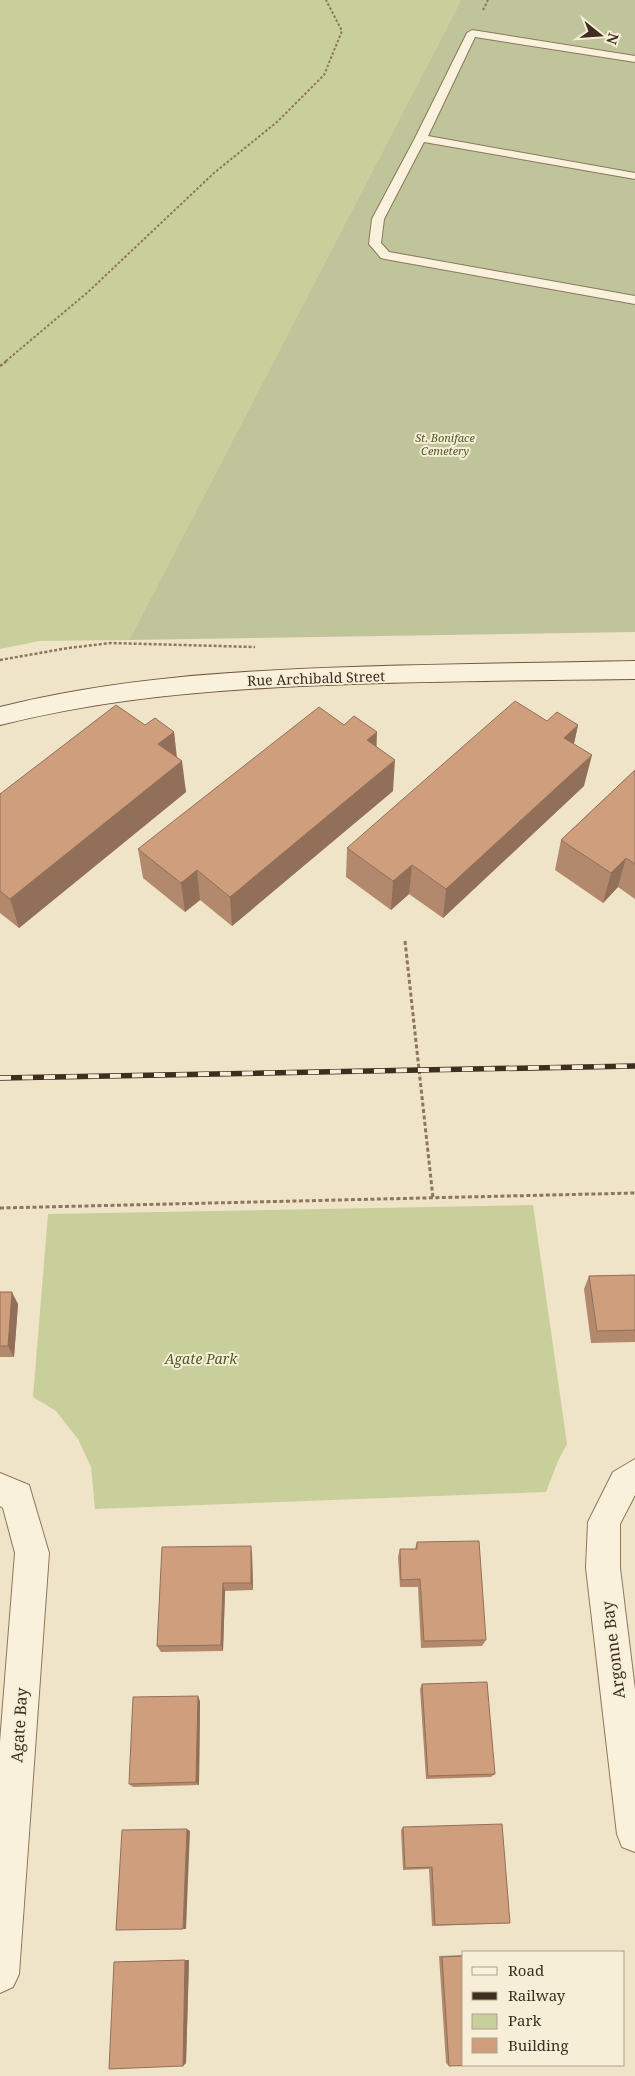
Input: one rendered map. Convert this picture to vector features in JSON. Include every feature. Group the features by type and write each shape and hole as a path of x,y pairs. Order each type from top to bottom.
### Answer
{"main road":[{"name":"Rue Archibald Street","path":"0,716 119,690 235,681 343,676 635,670"},
{"name":"Argonne Bay","path":"635,1475 624,1484 604,1522 603,1568 635,1834"},
{"name":"Agate Bay","path":"0,1489 17,1497 32,1554 0,1974"}],"lane":[{"path":"635,59 472,33 421,138 378,219 375,244 385,255 635,300"},
{"path":"421,138 635,176"}],"path":[{"path":"0,366 88,292 214,173 277,122 324,75 342,31 326,0"},
{"path":"405,941 433,1198"},
{"path":"0,1208 635,1193"}],"green space":[{"path":"0,0 461,0 129,640 40,641 0,649"},
{"name":"St. Boniface Cemetery","path":"461,0 635,0 635,632 129,640"},
{"name":"Agate Park","path":"533,1205 567,1444 546,1492 95,1509 91,1467 78,1439 56,1411 33,1397 48,1214"}],"building":[{"path":"515,701 547,721 557,712 578,725 564,738 592,755 446,889 412,865 393,881 347,848"},
{"path":"116,705 145,725 155,718 174,732 158,744 182,761 10,899 0,891 0,794"},
{"path":"319,707 344,725 354,716 377,732 367,740 395,760 230,897 197,870 181,883 138,849"},
{"path":"635,770 635,864 626,858 611,873 561,840"},
{"path":"635,1275 635,1330 597,1331 589,1276"},
{"path":"0,1292 12,1292 8,1346 0,1346"},
{"path":"479,1541 486,1640 424,1641 420,1579 401,1580 400,1549 417,1549 417,1542"},
{"path":"251,1546 251,1583 223,1583 221,1645 157,1646 162,1547"},
{"path":"487,1682 495,1774 428,1776 422,1684"},
{"path":"198,1696 196,1782 129,1784 133,1697"},
{"path":"502,1824 510,1923 435,1925 432,1867 405,1868 403,1827"},
{"path":"187,1829 183,1929 116,1930 122,1830"},
{"path":"462,1956 462,2066 449,2066 442,1957"},
{"path":"185,1960 183,2066 109,2069 114,1962"}],"railway":[{"path":"0,1078 635,1066"}]}
